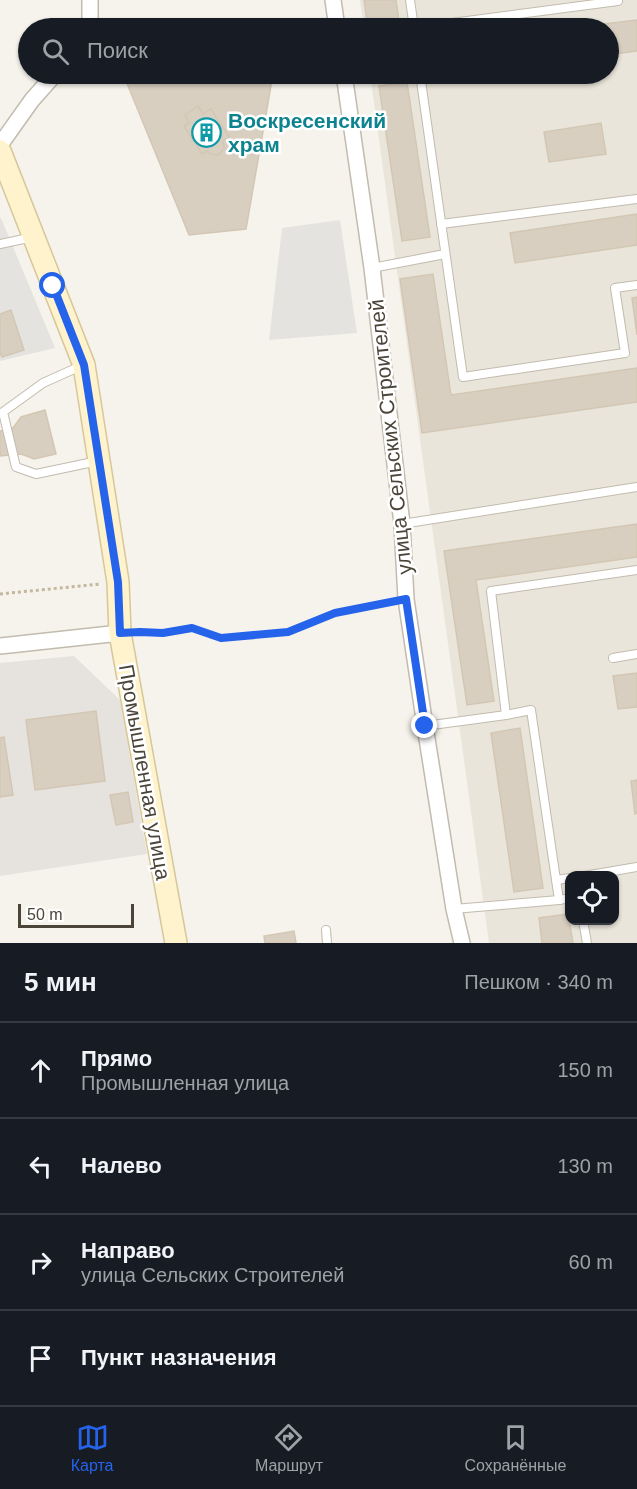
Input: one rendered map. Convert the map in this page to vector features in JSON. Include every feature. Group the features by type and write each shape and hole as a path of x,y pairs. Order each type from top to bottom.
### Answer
{"street":[{"path":"90,0 90,18"},
{"path":"333,0 336,18"},
{"path":"0,145 46,84"},
{"name":"улица Сельских Строителей","path":"345,84 372,268 402,524 406,599 454,909 462,943"},
{"name":"Промышленная улица","path":"0,151 84,365 118,582 120,633 129,692 176,943"},
{"path":"0,645 120,633"}],"lane":[{"path":"410,0 413,18"},
{"path":"483,18 587,3 618,1"},
{"path":"421,84 462,377 625,353 615,288 637,285"},
{"path":"441,224 637,199"},
{"path":"0,243 34,237"},
{"path":"372,268 445,254"},
{"path":"84,365 43,383 3,412 16,467 36,474 99,461"},
{"path":"402,524 637,487"},
{"path":"506,715 491,591 637,570"},
{"path":"613,658 637,654"},
{"path":"425,726 531,710 559,900"},
{"path":"613,871 637,867"},
{"path":"556,880 565,879"},
{"path":"454,909 565,899"},
{"path":"584,925 587,943"},
{"path":"326,930 327,943"}],"path":[{"path":"0,594 118,582"},
{"path":"120,633 163,633 192,628 221,638 288,632 335,613 406,599"}],"shaded area":[{"path":"360,0 637,0 637,943 489,943 371,84 619,84 619,18 363,18"},
{"path":"0,218 55,348 0,361"},
{"path":"340,220 357,333 269,340 282,228"},
{"path":"74,656 120,700 147,854 0,876 0,663"}],"building":[{"path":"364,0 396,0 399,18 367,18"},
{"path":"637,20 637,51 619,53 619,22"},
{"path":"127,84 271,84 246,229 189,235"},
{"path":"407,84 430,237 402,241 379,86"},
{"name":"Воскресенский храм","path":"198,106 203,114 211,109 229,137 223,141 224,149 218,155 207,151 202,154 184,126 189,123 185,115"},
{"path":"601,123 606,154 549,162 544,132"},
{"path":"637,214 637,245 515,263 510,233"},
{"path":"433,274 451,395 637,368 637,402 422,433 400,279"},
{"path":"637,297 637,335 632,298"},
{"path":"11,310 24,350 2,357 0,353 0,314"},
{"path":"45,410 56,454 34,459 21,454 0,456 0,431 13,428 21,417"},
{"path":"637,524 637,557 476,580 494,701 467,705 444,551"},
{"path":"637,673 637,707 618,709 613,676"},
{"path":"96,711 105,781 35,790 26,720"},
{"path":"520,728 543,888 514,892 491,733"},
{"path":"4,737 13,795 0,797 0,738"},
{"path":"637,780 637,813 635,814 631,781"},
{"path":"128,792 133,822 116,825 110,795"},
{"path":"565,914 565,925 570,925 573,943 542,943 539,918"},
{"path":"294,931 296,943 265,943 264,936"}],"place":[{"name":"Воскресенский храм","path":"207,132"}],"route":[{"path":"53,286 84,365 118,582 120,633 163,633 192,628 221,638 288,632 335,613 406,599 425,726"}]}
